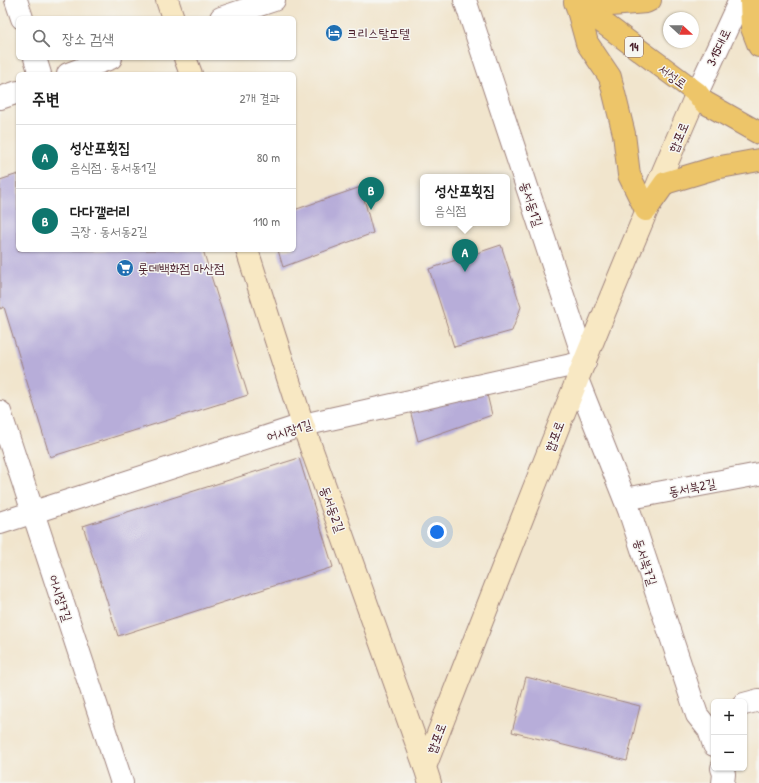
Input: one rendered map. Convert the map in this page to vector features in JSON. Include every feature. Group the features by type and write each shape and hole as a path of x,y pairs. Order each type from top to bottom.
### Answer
{"main road":[{"path":"167,0 172,16"},
{"path":"650,0 646,2 611,5 574,1 587,43 610,77 624,134 629,174 646,210 665,183 715,168 759,160"},
{"path":"751,0 752,28 759,46"},
{"name":"서성로","path":"574,1 697,93"},
{"path":"186,60 189,72"},
{"path":"697,93 708,89 759,115"},
{"name":"합포로","path":"427,775 581,371 646,210 697,93"},
{"name":"14","path":"697,93 704,102 759,133"},
{"name":"동서동2길","path":"248,252 303,425 427,775"}],"street":[{"path":"16,0 21,16"},
{"path":"227,16 274,0"},
{"name":"동서동1길","path":"465,0 581,371"},
{"name":"3·15대로","path":"697,93 740,0"},
{"path":"36,60 39,72"},
{"path":"73,72 106,60"},
{"path":"0,98 16,93"},
{"name":"어시장1길","path":"0,523 303,425 581,371"},
{"name":"동서북7길","path":"581,371 625,499 706,713 711,736"},
{"name":"어시장7길","path":"0,412 122,783"},
{"name":"동서북2길","path":"625,499 759,474"},
{"path":"747,703 759,700"},
{"path":"723,771 723,783"}],"building":[{"path":"16,175 16,252 204,252 248,395 50,457 4,307 0,309 0,180"},
{"path":"361,187 373,233 283,267 279,252 296,252 296,209"},
{"path":"501,245 521,307 512,331 454,347 429,269"},
{"path":"485,386 492,415 418,441 410,410"},
{"path":"299,458 333,567 118,636 83,526"},
{"path":"526,677 640,706 627,761 512,732"}],"place":[{"name":"크리스탈모텔","path":"334,33"},
{"name":"다다갤러리","path":"371,210"},
{"name":"롯데백화점 마산점","path":"125,268"},
{"name":"성산포횟집","path":"465,272"}]}
